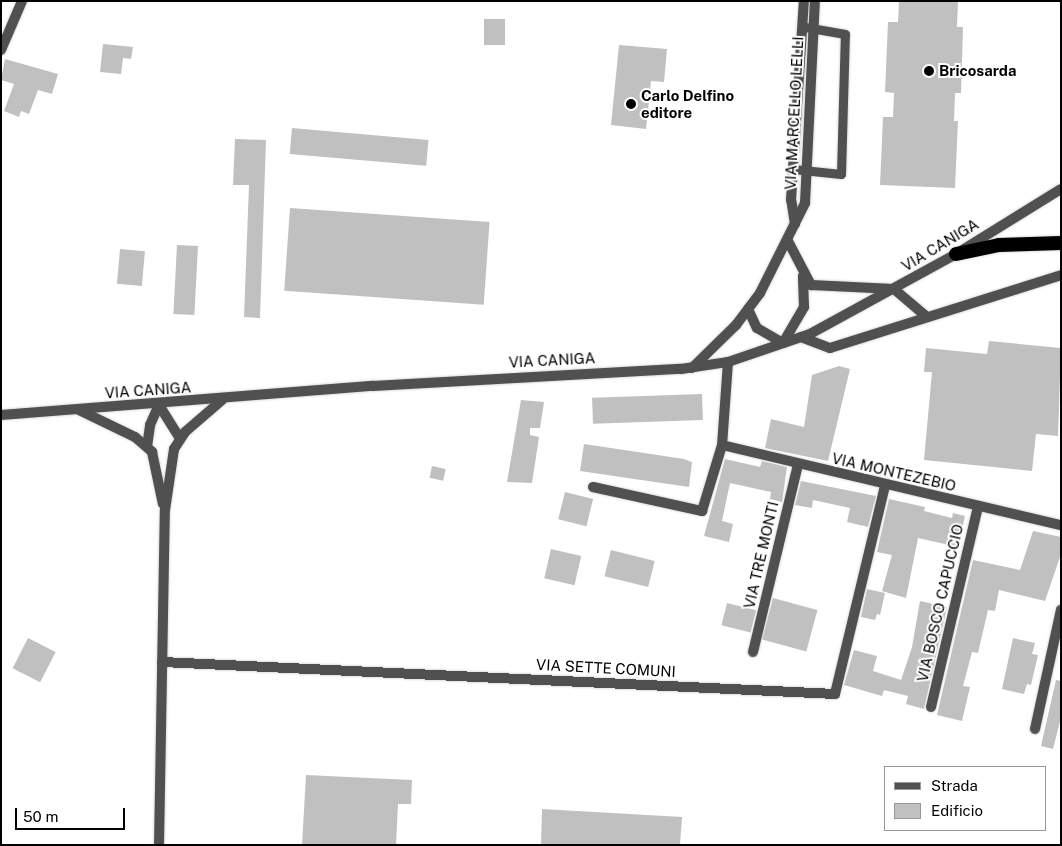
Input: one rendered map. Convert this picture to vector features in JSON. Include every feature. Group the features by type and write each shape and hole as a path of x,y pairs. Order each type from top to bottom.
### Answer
{"highway":[{"path":"956,254 999,245 1061,243"}],"street":[{"path":"1,50 22,1"},
{"name":"VIA MARCELLO LELLI","path":"692,368 760,294 788,242 805,204 808,28 804,1"},
{"name":"VIA MARCELLO LELLI","path":"795,225 791,200 793,169 808,28 815,1"},
{"name":"VIA CANIGA","path":"1,415 159,405 373,386 692,368 728,362 801,337 894,289 956,254 1061,189"},
{"path":"788,242 803,276 811,285 894,289 927,317"},
{"path":"801,337 830,348 1061,275"},
{"path":"748,309 757,328 783,343 804,307 803,276"},
{"path":"593,487 702,511 722,445 728,362"},
{"path":"159,845 165,510 174,449 180,439 222,400"},
{"path":"159,405 180,439"},
{"path":"147,447 150,425 159,405"},
{"path":"78,410 135,437 152,452 165,510"},
{"name":"VIA MONTEZEBIO","path":"722,445 885,486 1061,525"},
{"name":"VIA TRE MONTI","path":"753,652 798,464"},
{"name":"VIA SETTE COMUNI","path":"162,662 835,694 885,486"},
{"name":"VIA BOSCO CAPUCCIO","path":"930,707 978,507"},
{"path":"1034,729 1061,610"}],"lane":[{"path":"793,169 841,174 845,34 808,28"}],"building":[{"path":"899,1 958,1 957,27 963,27 961,93 955,93 954,121 958,121 955,188 880,185 883,117 893,117 894,93 885,92 888,22 898,22"},
{"path":"484,19 505,19 505,45 484,45"},
{"path":"103,44 133,47 131,59 123,58 121,74 100,72"},
{"name":"Carlo Delfino editore","path":"619,45 667,49 664,82 651,81 646,129 611,125"},
{"path":"5,59 58,74 52,94 38,90 29,114 21,111 19,117 4,111 14,84 1,80"},
{"path":"292,128 428,140 426,166 290,154"},
{"path":"235,139 266,140 260,318 244,317 249,185 233,185"},
{"path":"290,208 490,222 484,305 284,291"},
{"path":"177,245 198,246 194,315 173,314"},
{"path":"120,249 145,251 142,286 117,284"},
{"path":"989,341 1061,348 1058,436 1036,434 1032,471 924,460 932,372 924,372 926,348 987,354"},
{"path":"839,366 850,369 828,461 765,448 771,419 804,427 812,375"},
{"path":"702,394 703,420 593,424 592,398"},
{"path":"521,400 544,402 540,428 530,428 530,435 539,437 532,483 507,482"},
{"path":"584,444 684,459 692,462 689,487 580,471"},
{"path":"725,459 760,467 762,461 787,467 782,502 770,499 771,492 730,483 722,521 733,524 729,542 704,536"},
{"path":"432,466 446,469 443,481 430,478"},
{"path":"801,481 876,496 868,527 847,522 850,508 813,500 812,508 795,505"},
{"path":"565,492 593,499 586,526 558,519"},
{"path":"889,499 925,507 924,511 952,518 953,513 965,516 958,547 918,538 906,598 882,591 892,555 877,552"},
{"path":"1033,531 1061,537 1061,554 1045,601 999,590 995,611 988,610 978,653 972,652 963,686 970,687 962,721 937,715 973,560 1020,570"},
{"path":"551,549 581,556 574,585 544,578"},
{"path":"611,550 655,561 648,587 604,576"},
{"path":"867,589 885,593 880,615 877,614 875,620 861,617"},
{"path":"773,598 817,610 806,651 762,640"},
{"path":"920,601 947,607 924,709 906,704 908,696 884,690 882,696 844,685 854,650 877,656 873,671 901,680 912,647"},
{"path":"727,603 756,610 751,633 721,625"},
{"path":"28,638 56,652 40,682 13,668"},
{"path":"1013,638 1035,643 1032,654 1038,655 1031,685 1027,684 1024,694 1002,689"},
{"path":"1056,680 1061,681 1061,717 1053,749 1041,746"},
{"path":"306,775 412,780 411,804 398,804 396,845 302,845"},
{"path":"542,809 682,817 680,845 541,845"}],"place":[{"name":"Bricosarda","path":"929,71"},
{"name":"Carlo Delfino editore","path":"631,104"}]}
